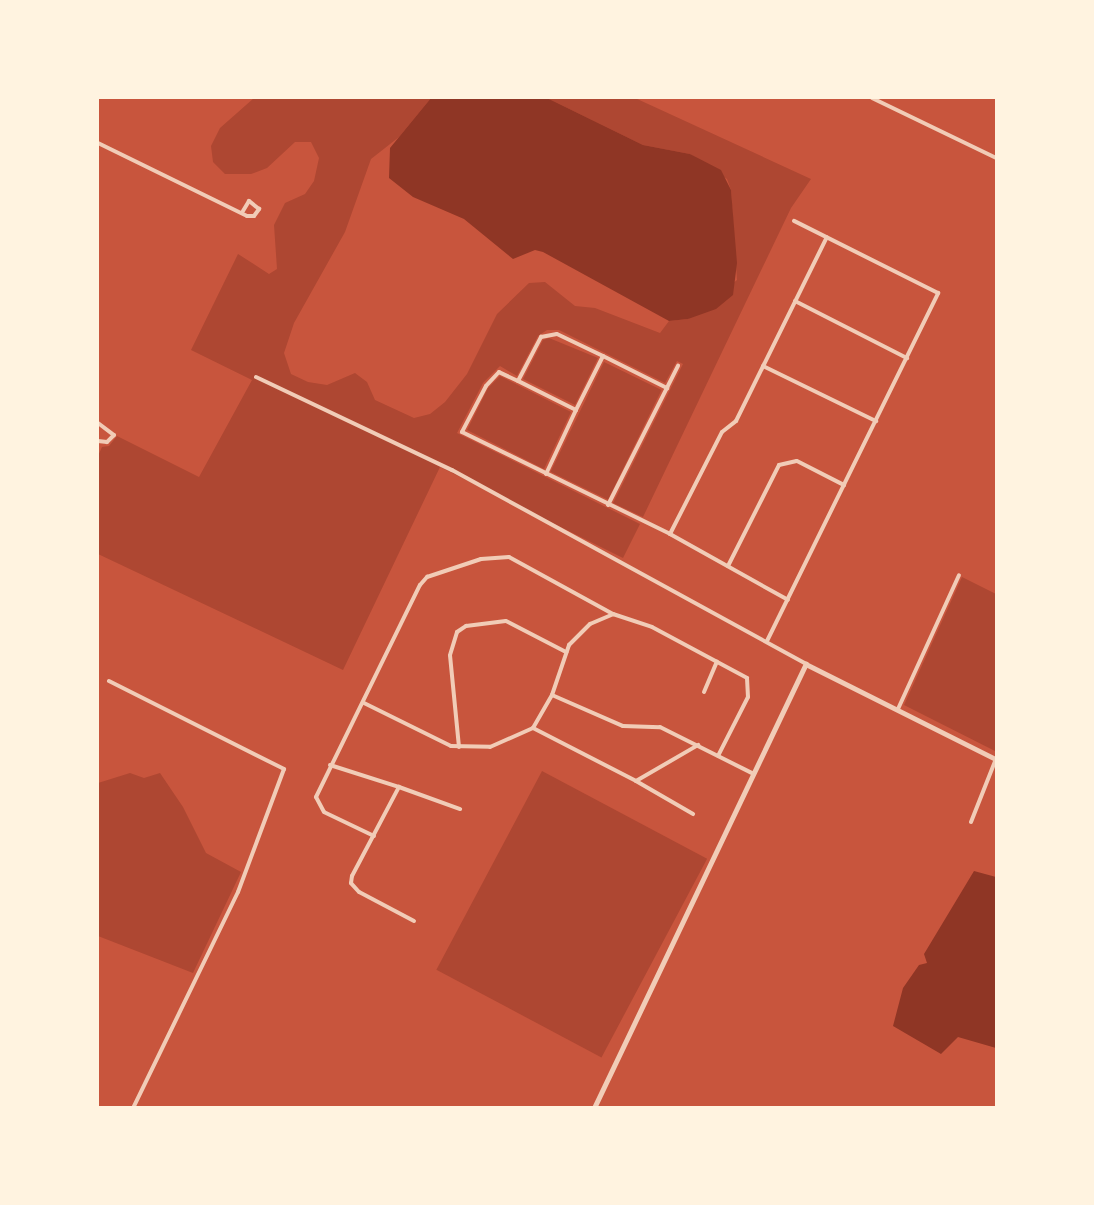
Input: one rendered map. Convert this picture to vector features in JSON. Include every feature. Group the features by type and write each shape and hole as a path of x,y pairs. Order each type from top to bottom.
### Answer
{"street":[{"path":"872,98 996,158"},
{"path":"98,143 243,211 254,216 258,205 248,201 243,211"},
{"path":"767,641 938,293 794,221"},
{"path":"669,534 722,432 736,421 827,237"},
{"path":"795,301 906,358"},
{"path":"518,381 541,337 557,334 667,388"},
{"path":"546,474 603,356"},
{"path":"608,505 678,366"},
{"path":"763,366 876,421"},
{"path":"576,410 499,372 486,386 462,432 669,534 788,600"},
{"path":"256,377 452,470 806,664 996,759 971,822"},
{"path":"98,423 114,435 108,442 98,441"},
{"path":"728,566 779,465 798,461 844,485"},
{"path":"374,836 324,812 316,797 330,765 364,704 420,585 427,578 459,565 508,557 613,614 652,627 747,678 748,697 718,756"},
{"path":"898,709 959,575"},
{"path":"364,704 451,746 490,747 533,728 552,695 566,652 590,624 613,614"},
{"path":"459,747 450,655 457,632 466,626 506,621 566,652"},
{"path":"704,692 717,662"},
{"path":"594,1107 806,664"},
{"path":"109,681 284,769 238,892 133,1107"},
{"path":"552,695 623,726 660,728 752,773"},
{"path":"533,728 636,781 693,814"},
{"path":"636,781 698,745"},
{"path":"330,765 460,809"},
{"path":"399,787 351,883 386,909 414,921"}],"shaded area":[{"path":"254,98 431,98 399,137 371,159 345,232 294,323 284,353 291,374 308,382 327,385 355,373 367,382 375,400 414,418 430,414 445,402 467,374 497,314 529,283 545,282 575,306 595,308 660,333 669,321 688,319 737,280 731,190 727,179 690,154 643,145 547,98 635,98 811,179 791,208 643,517 613,503 683,364 677,361 665,383 559,330 547,330 538,336 517,376 500,366 483,383 457,433 640,524 623,558 440,467 343,670 98,554 98,456 102,447 109,446 117,436 199,477 252,380 191,350 238,254 269,274 277,269 274,225 285,203 305,194 314,181 319,158 311,142 295,142 267,168 251,174 225,174 213,162 211,146 220,128"},
{"path":"431,98 547,98 643,145 690,154 721,170 731,190 737,263 733,295 716,309 688,319 669,321 543,252 535,250 513,259 464,219 413,197 389,178 390,148"},
{"path":"549,338 598,358 575,405 523,379 543,340"},
{"path":"604,362 662,390 608,500 551,472"},
{"path":"500,376 571,412 544,469 467,430 488,388"},
{"path":"962,577 996,594 995,751 904,705"},
{"path":"542,771 707,859 601,1057 436,970"},
{"path":"130,773 144,778 160,773 183,807 206,853 241,872 193,973 98,936 98,783"},
{"path":"974,871 996,877 996,1048 958,1037 941,1054 893,1026 903,988 919,965 927,963 924,954"}]}
